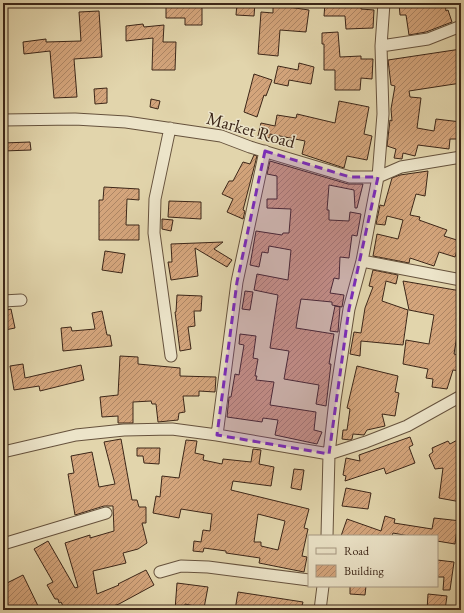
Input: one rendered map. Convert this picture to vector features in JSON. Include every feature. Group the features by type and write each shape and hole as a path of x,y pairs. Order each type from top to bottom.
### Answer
{"street":[{"path":"327,535 329,454 335,400 348,316 362,261 378,177 383,114 381,46 384,3"},
{"path":"381,46 428,39 461,26"},
{"name":"Market Road","path":"3,120 75,119 126,122 221,136 350,177 378,177 402,167 461,157"},
{"path":"170,128 155,199 154,234 170,356"},
{"path":"217,435 238,282 265,150"},
{"path":"362,261 461,280"},
{"path":"3,301 20,300"},
{"path":"3,452 76,435 124,430 172,430 217,435 329,454 366,442 407,426 461,396"},
{"path":"3,544 106,513"},
{"path":"160,572 182,566 208,567 308,580"},
{"path":"320,610 323,587"}],"highlighted area":[{"path":"265,151 350,177 378,177 349,309 329,454 217,435 237,282"}],"building":[{"path":"166,3 202,3 202,25 185,25 185,18 166,18"},
{"path":"237,3 255,3 254,16 236,15"},
{"path":"273,3 288,3 288,7 309,10 306,32 280,30 278,56 258,54 261,12 273,13"},
{"path":"325,3 361,3 361,9 374,10 373,28 346,29 345,16 324,16"},
{"path":"399,3 445,3 446,11 448,10 452,22 426,32 409,35 406,15 400,15"},
{"path":"99,11 102,57 74,59 77,97 54,98 50,51 24,54 23,42 46,39 46,42 81,41 79,12"},
{"path":"143,24 144,27 164,25 163,42 176,42 175,70 152,70 153,38 126,41 126,26"},
{"path":"338,32 340,57 361,56 361,59 373,59 372,79 361,78 360,90 335,90 335,70 324,70 324,44 322,44 322,33"},
{"path":"461,49 461,83 409,91 410,97 421,98 417,128 434,131 436,119 461,122 461,139 450,139 449,149 418,145 415,156 403,153 402,159 394,158 396,149 387,146 390,120 392,121 391,109 395,86 391,85 388,60"},
{"path":"299,63 314,67 311,84 289,80 288,86 274,83 278,66 298,70"},
{"path":"254,74 272,80 266,96 264,95 257,117 244,112"},
{"path":"107,88 107,103 95,104 94,89"},
{"path":"151,99 160,101 158,109 150,107"},
{"path":"339,101 369,107 364,134 372,136 367,160 347,156 344,168 302,154 305,141 270,134 270,138 258,136 261,123 275,126 277,115 296,118 297,114 335,123"},
{"path":"30,142 31,150 3,151 3,143"},
{"path":"254,155 257,156 243,210 245,211 243,219 227,212 233,199 222,194 229,181 233,181 243,162 250,164"},
{"path":"270,161 348,184 363,184 357,208 355,208 354,190 329,185 327,210 329,210 329,220 349,221 350,212 361,214 357,236 352,235 349,258 340,257 339,279 334,278 330,293 344,295 342,307 332,305 332,302 301,299 298,315 296,328 334,334 329,364 331,364 326,406 316,404 319,385 284,379 289,351 270,348 278,295 254,290 257,274 288,280 291,250 269,246 268,253 262,252 259,267 250,265 256,231 282,235 283,233 289,233 291,209 267,208 267,199 277,199 277,176 267,174"},
{"path":"428,171 425,196 416,194 410,215 420,217 419,220 447,230 444,236 460,241 455,257 439,252 434,266 410,258 409,263 373,256 377,234 398,239 403,220 387,216 385,225 376,224 380,205 384,206 392,178 400,175"},
{"path":"104,187 139,189 139,200 127,199 126,225 139,225 139,240 99,240 99,200 103,200"},
{"path":"169,201 201,202 201,219 168,217"},
{"path":"162,219 173,220 171,231 162,229"},
{"path":"223,242 214,249 232,260 227,267 195,248 198,276 171,280 168,262 172,262 171,244"},
{"path":"105,251 125,254 122,273 102,270"},
{"path":"373,270 398,275 396,284 386,281 382,301 408,310 403,345 361,341 360,356 350,354 354,332 361,333 365,308 373,287 369,286"},
{"path":"403,281 461,291 461,311 454,354 461,356 461,371 453,370 447,389 432,387 433,379 426,378 428,369 403,364 406,340 429,344 434,315 409,310"},
{"path":"245,291 253,292 250,310 242,309"},
{"path":"177,295 202,296 201,311 194,311 195,326 188,327 191,349 180,351 175,312"},
{"path":"335,306 340,307 338,332 330,331"},
{"path":"11,309 15,328 5,330 3,311"},
{"path":"102,311 107,335 110,335 112,346 63,351 61,328 71,327 72,331 95,329 92,313"},
{"path":"240,334 256,336 253,358 258,359 255,376 257,376 256,380 274,382 270,405 316,412 314,430 322,432 317,444 275,435 278,420 263,418 262,422 227,417 229,397 231,397 235,374 239,375 244,345 239,344"},
{"path":"120,356 138,357 138,364 180,368 180,376 216,377 215,392 199,391 199,396 183,396 185,412 179,413 178,420 158,422 156,404 152,404 151,401 133,402 133,423 118,423 118,416 102,417 100,397 118,395"},
{"path":"23,364 25,378 81,365 84,380 40,391 39,386 14,390 10,366"},
{"path":"357,366 398,376 395,392 399,393 395,416 382,414 385,426 367,430 364,435 353,434 352,439 350,440 342,439 343,430 347,430 350,409 347,408"},
{"path":"410,437 413,445 409,447 415,463 386,474 384,468 345,481 346,476 343,475 346,458 360,461 359,455"},
{"path":"461,438 461,502 439,498 443,468 435,469 429,455 433,452 432,448 448,441 450,444"},
{"path":"121,439 132,500 137,500 139,507 146,507 146,523 142,523 147,543 138,549 123,553 126,563 93,571 97,594 119,585 118,584 146,570 154,585 119,604 102,610 65,610 61,602 59,603 58,599 55,599 47,585 53,582 34,549 48,541 75,588 78,587 65,543 90,535 90,538 114,531 113,506 104,506 75,515 68,474 74,473 71,456 92,452 99,487 115,484 104,442"},
{"path":"186,440 197,441 195,453 204,455 203,460 222,464 223,459 251,462 253,449 261,450 259,464 274,467 271,486 233,481 231,490 309,509 304,528 308,529 302,556 307,557 304,572 259,563 260,558 226,553 226,551 204,548 203,552 193,551 194,541 201,542 203,530 210,531 212,514 181,509 179,518 153,513 156,496 160,497 162,476 179,478","holes":["258,514 285,521 278,550 261,546 261,542 254,542"]},
{"path":"137,448 160,448 159,464 144,463 143,456 137,456"},
{"path":"294,469 304,470 301,490 291,488"},
{"path":"346,488 371,493 368,509 342,506"},
{"path":"385,516 395,519 394,523 432,529 434,518 461,521 459,530 457,529 455,544 438,541 438,535 404,535 393,533 392,535 341,535 347,519 381,531"},
{"path":"438,560 454,562 450,590 443,590 444,577 438,577"},
{"path":"23,575 40,610 9,610 3,598 3,585"},
{"path":"177,583 208,587 204,608 185,604 184,610 175,610"},
{"path":"350,587 366,587 365,595 350,594"},
{"path":"238,592 303,602 301,610 235,610"},
{"path":"428,594 447,596 445,610 427,610"}]}
